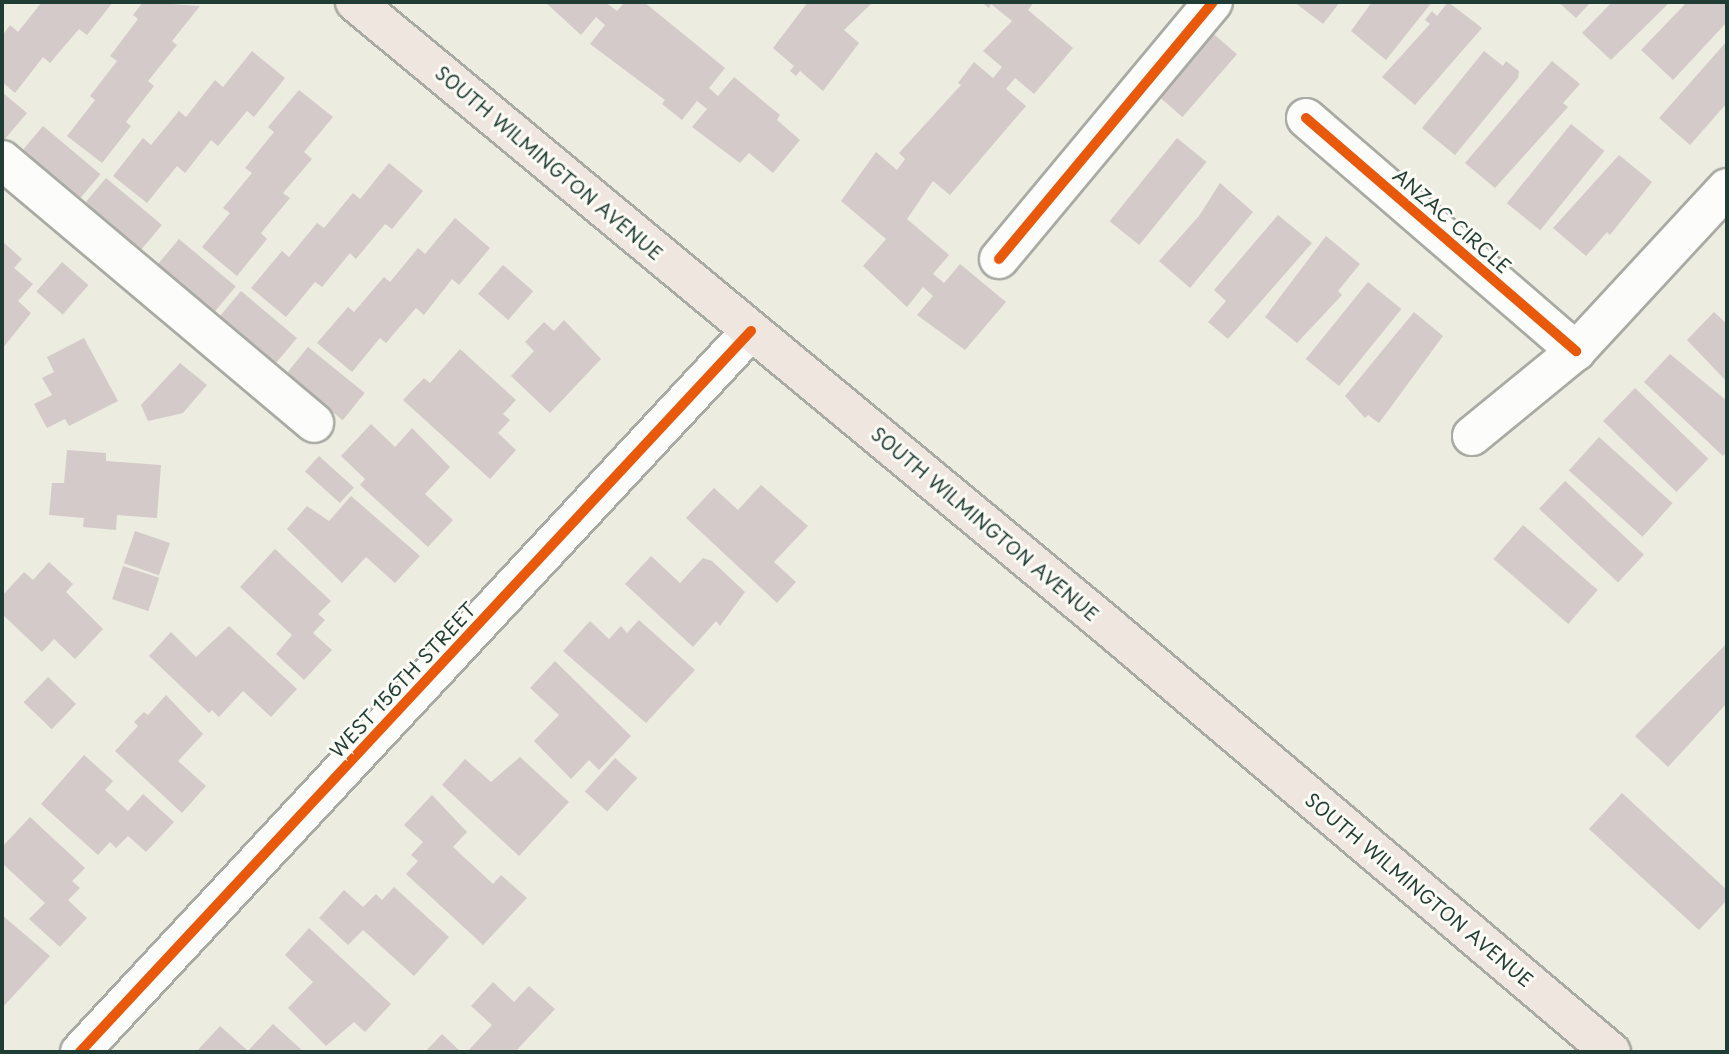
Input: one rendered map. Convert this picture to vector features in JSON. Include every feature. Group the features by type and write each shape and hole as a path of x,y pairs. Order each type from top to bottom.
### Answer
{"main road":[{"name":"SOUTH WILMINGTON AVENUE","path":"355,2 1611,1052"}],"street":[{"path":"999,259 1197,7"},
{"name":"ANZAC CIRCLE","path":"1306,118 1576,351"},
{"path":"2,160 314,423"},
{"path":"1472,436 1576,351 1727,188"},
{"name":"WEST 156TH STREET","path":"80,1052 751,331"}],"building":[{"path":"42,2 113,2 87,35 79,29 50,63 43,57 15,93 2,82 2,36 10,25 18,32"},
{"path":"143,2 200,6 172,41 177,45 148,81 154,86 126,122 131,126 102,163 67,136 95,100 90,96 117,61 110,56 138,19 133,15"},
{"path":"545,2 605,2 617,11 625,2 644,2 725,68 709,88 718,96 734,77 780,115 777,120 800,140 773,173 749,153 740,163 692,127 707,109 697,101 682,120 662,104 665,100 590,44 605,25 596,17 581,35"},
{"path":"808,2 873,2 844,30 859,43 823,91 800,71 796,76 790,71 794,66 773,48"},
{"path":"981,2 1034,2 1028,10 1073,48 1034,94 1015,78 1006,89 1026,106 950,195 933,181 907,219 949,255 933,274 944,283 960,264 1006,302 965,350 917,315 933,296 923,287 907,307 863,266 886,239 841,201 876,152 897,170 905,159 899,153 961,85 958,83 974,62 993,78 1002,67 983,51 1012,21 991,4 989,8"},
{"path":"1294,2 1340,2 1323,24"},
{"path":"1372,2 1432,2 1386,60 1351,31"},
{"path":"1448,2 1482,28 1415,105 1382,77 1430,24 1425,20 1432,11 1437,16"},
{"path":"1558,2 1591,2 1576,18"},
{"path":"1612,2 1670,2 1611,60 1582,33"},
{"path":"1687,2 1727,2 1727,22 1673,80 1641,50"},
{"path":"1209,30 1237,54 1182,117 1155,93"},
{"path":"1727,41 1727,103 1690,145 1659,118"},
{"path":"252,51 285,78 254,117 247,111 218,146 211,140 185,173 177,166 147,203 113,176 143,138 151,145 179,111 186,117 215,80 223,87"},
{"path":"1484,51 1503,66 1506,61 1519,71 1518,78 1455,155 1422,128"},
{"path":"1552,61 1580,84 1563,103 1568,107 1495,188 1465,163"},
{"path":"299,90 333,117 304,152 312,159 283,193 290,198 261,233 267,239 237,276 202,247 230,213 223,208 252,173 245,168 274,132 268,127"},
{"path":"2,92 27,113 4,140 2,138"},
{"path":"1571,124 1604,151 1540,230 1507,203"},
{"path":"43,126 100,174 77,203 19,154"},
{"path":"1177,138 1207,162 1139,245 1110,221"},
{"path":"1619,155 1652,182 1610,235 1607,232 1586,256 1553,228"},
{"path":"389,163 423,191 392,229 385,224 356,259 350,253 322,287 315,282 286,317 251,288 282,251 289,257 317,223 324,228 353,193 360,199"},
{"path":"106,178 162,225 139,253 83,206"},
{"path":"1220,183 1253,212 1190,288 1159,261 1199,216"},
{"path":"1278,215 1312,243 1228,339 1208,322 1226,301 1214,290"},
{"path":"455,218 490,248 459,285 452,279 424,315 416,308 386,343 380,338 352,372 317,343 348,307 354,312 384,277 390,282 418,248 425,254"},
{"path":"1326,236 1360,264 1338,291 1342,295 1297,343 1265,317"},
{"path":"179,239 236,287 213,314 156,267"},
{"path":"2,241 22,259 14,268 33,284 18,301 31,313 2,349"},
{"path":"62,262 88,285 63,314 36,291"},
{"path":"503,265 533,291 508,320 478,294"},
{"path":"1368,282 1401,309 1339,386 1306,359"},
{"path":"241,291 297,338 274,365 219,318"},
{"path":"1414,312 1443,336 1379,423 1368,415 1365,418 1345,396"},
{"path":"1714,312 1727,324 1727,382 1687,340"},
{"path":"564,320 601,359 550,413 511,376 534,351 525,342 544,322 554,331"},
{"path":"84,338 118,401 69,426 65,419 47,428 34,404 52,395 42,378 54,372 47,357"},
{"path":"308,347 365,393 343,420 286,374"},
{"path":"460,349 516,400 503,414 510,420 498,433 516,450 490,479 403,400 424,378 430,383"},
{"path":"1670,354 1727,401 1727,451 1723,456 1644,382"},
{"path":"180,363 207,385 183,413 148,421 141,405"},
{"path":"1635,388 1708,459 1676,492 1603,421"},
{"path":"371,424 395,447 412,428 450,467 425,494 453,520 428,547 360,485 365,479 341,456"},
{"path":"1599,437 1673,503 1642,537 1569,470"},
{"path":"67,450 106,453 106,461 161,465 157,518 117,515 116,530 83,527 84,518 49,515 52,483 64,483"},
{"path":"319,456 354,487 340,503 305,472"},
{"path":"1565,481 1644,555 1618,582 1539,509"},
{"path":"761,485 808,526 774,562 796,582 777,603 686,518 714,488 738,510"},
{"path":"351,496 420,556 395,583 366,557 342,583 287,529 307,506 329,521"},
{"path":"1523,525 1598,590 1568,624 1493,559"},
{"path":"135,531 170,543 159,575 124,563"},
{"path":"275,549 331,601 318,614 325,620 313,633 332,650 304,680 276,654 292,635 240,587"},
{"path":"651,556 680,583 703,558 712,561 745,592 720,626 716,621 693,647 625,584"},
{"path":"49,562 73,584 66,592 103,629 75,659 54,639 42,652 2,614 2,596 24,572 33,580"},
{"path":"123,566 159,578 148,611 112,599"},
{"path":"639,620 695,670 646,723 563,651 590,621 609,639 621,626 627,633"},
{"path":"229,626 297,689 271,717 243,691 219,717 212,710 209,713 149,656 171,632 196,657"},
{"path":"1727,643 1727,703 1668,767 1635,736"},
{"path":"555,661 631,736 599,770 589,760 571,779 534,741 559,715 530,688"},
{"path":"48,677 76,704 52,729 24,702"},
{"path":"166,695 203,734 178,761 206,786 182,813 115,751 138,726 134,722 144,712 148,715"},
{"path":"84,755 113,781 105,790 128,811 143,794 174,822 146,852 128,836 116,848 110,842 98,855 41,804"},
{"path":"520,757 569,802 519,856 442,785 465,759 491,782"},
{"path":"615,758 637,778 607,812 585,791"},
{"path":"1622,793 1727,890 1727,900 1699,930 1589,829"},
{"path":"432,795 467,832 453,847 493,884 501,875 527,898 483,945 406,874 418,861 411,855 423,842 404,825"},
{"path":"30,817 85,868 72,881 80,888 68,900 87,918 60,947 29,919 45,903 2,863 2,847"},
{"path":"394,887 449,937 414,976 363,930 348,945 319,918 344,890 363,907 376,894 382,900"},
{"path":"2,915 50,956 2,1008"},
{"path":"309,928 391,1004 365,1032 354,1022 326,1046 288,1008 313,982 285,955"},
{"path":"493,982 514,1002 529,986 555,1009 515,1052 467,1052 492,1025 471,1006"},
{"path":"273,1024 304,1052 196,1052 220,1026 248,1051"},
{"path":"442,1034 461,1052 425,1052"}],"cycle path":[{"path":"999,259 1213,2"},
{"path":"1306,118 1576,351"},
{"path":"80,1052 751,331"}]}
